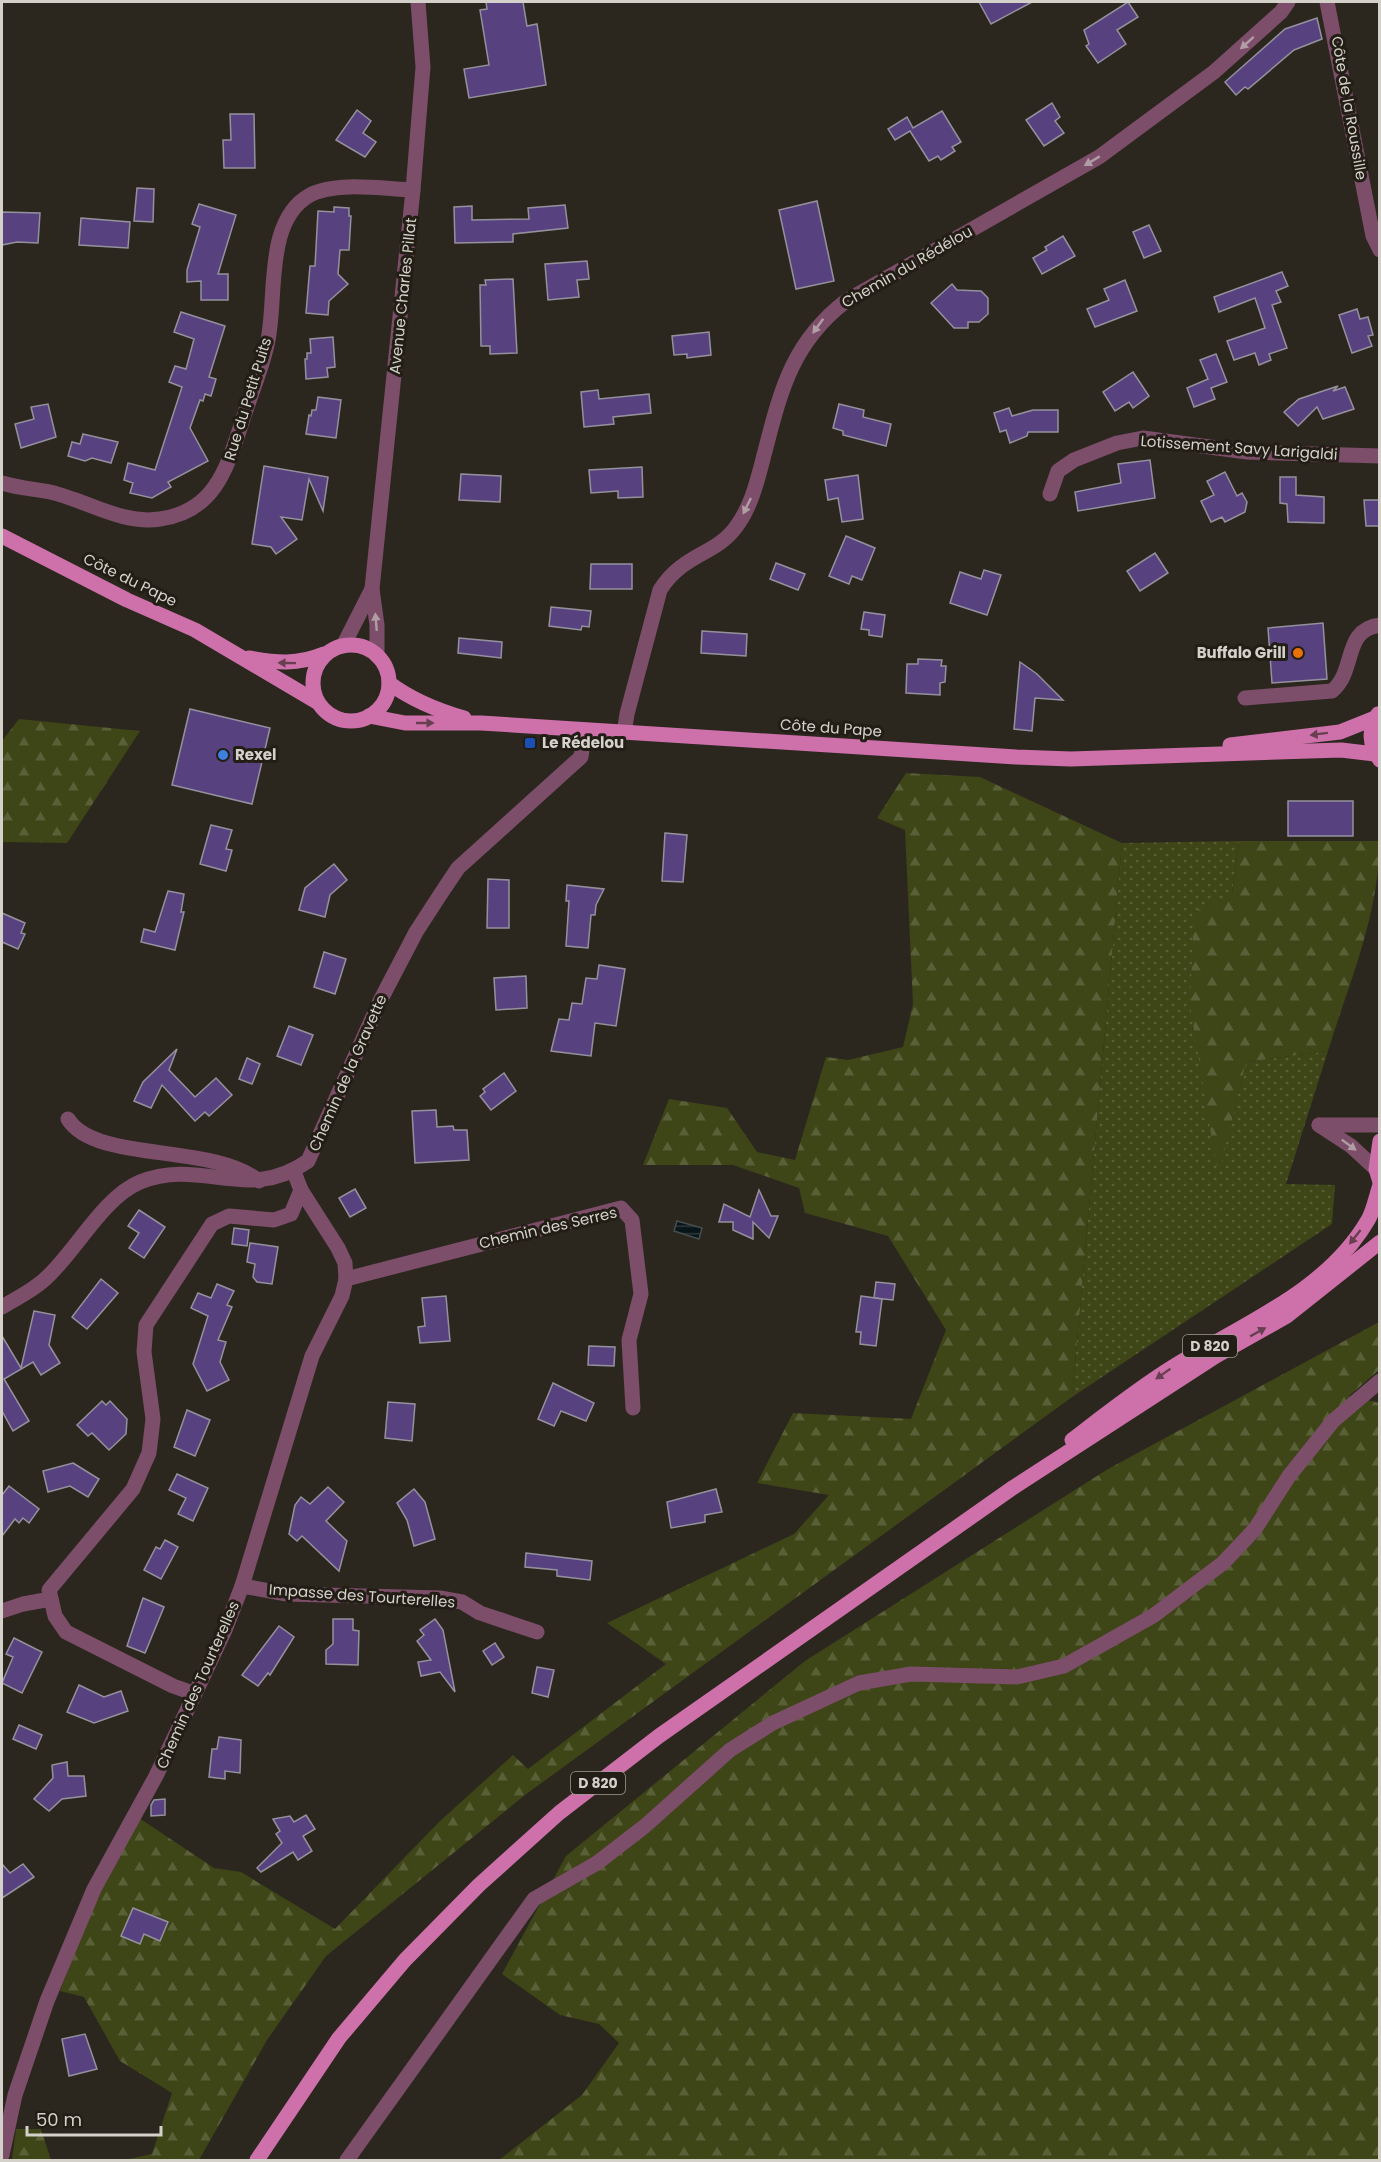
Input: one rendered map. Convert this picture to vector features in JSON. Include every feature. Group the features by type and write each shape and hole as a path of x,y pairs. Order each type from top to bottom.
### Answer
{"main road":[{"name":"Côte du Pape","path":"2,536 127,600 195,630 317,702"},
{"path":"355,646 377,656 387,673 389,682 384,702 369,717 346,721 335,718 317,702 313,692 313,678 321,659 336,649 355,646"},
{"name":"Côte du Pape","path":"242,657 289,664 306,662 336,649"},
{"name":"Côte du Pape","path":"389,682 412,699 437,711 481,723"},
{"name":"Côte du Pape","path":"1180,754 1222,745 1340,732 1377,715"},
{"path":"1377,715 1371,742 1377,757"},
{"name":"Côte du Pape","path":"369,717 405,723 481,723 1016,757 1071,759 1341,750 1377,757"},
{"path":"1378,1178 1380,1141"},
{"name":"D 820","path":"1014,1487 1108,1412 1176,1365 1273,1310 1322,1273 1352,1242 1369,1218 1378,1178"},
{"name":"D 820","path":"257,2160 339,2038 405,1960 479,1885 559,1814 678,1723 1014,1487 1216,1356 1287,1316 1380,1242"}],"street":[{"name":"Avenue Charles Pillat","path":"377,656 377,625 372,589 413,190 423,68 418,2"},
{"name":"Chemin du Rédélou","path":"624,733 660,590 670,574 681,564 718,544 736,528 754,491 783,384 799,353 824,317 846,301 1099,157 1214,72 1281,12 1288,2"},
{"name":"Côte de la Roussille","path":"1327,2 1373,236 1380,250"},
{"name":"Rue du Petit Puits","path":"2,483 51,492 133,519 159,519 180,514 198,504 223,478 267,345 280,232 288,214 310,195 336,188 413,190"},
{"name":"Lotissement Savy Larigaldi","path":"1050,494 1058,471 1074,460 1117,443 1143,438 1247,452 1380,456"},
{"name":"Avenue Charles Pillat","path":"336,649 372,589"},
{"path":"1245,698 1332,691 1341,684 1356,637 1362,629 1380,625"},
{"name":"Chemin de la Gravette","path":"294,1172 308,1161 380,1001 416,932 458,868 581,757 585,730"},
{"path":"68,1119 72,1127 98,1142 188,1155 245,1170 259,1181"},
{"path":"1378,1178 1351,1146 1319,1125 1380,1125"},
{"path":"2,1307 44,1280 116,1199 137,1184 159,1175 186,1172 246,1182 294,1172 301,1190 338,1248 345,1263 346,1279"},
{"path":"193,1693 173,1686 66,1632 55,1616 49,1590 133,1489 149,1453 153,1419 144,1352 146,1325 212,1224 229,1216 274,1220 291,1214 301,1190"},
{"name":"Chemin des Serres","path":"346,1279 621,1208 632,1220 641,1294 629,1340 633,1408"},
{"name":"Chemin des Tourterelles","path":"2,2155 8,2093 94,1889 156,1776 193,1693 225,1630 242,1586 312,1356 338,1304 346,1279"},
{"path":"347,2160 534,1899 597,1863 645,1826 730,1750 773,1723 859,1683 911,1674 1017,1677 1064,1666 1153,1616 1223,1563 1255,1529 1289,1476 1333,1421 1377,1382"},
{"name":"Impasse des Tourterelles","path":"242,1586 287,1594 440,1598 462,1602 480,1613 537,1632"},
{"path":"2,1611 23,1604 51,1599"}],"green space":[{"path":"19,719 140,731 67,843 2,842 2,741"},
{"path":"906,773 980,777 1122,843 1072,1397 525,1795 326,1956 267,2040 199,2160 124,2160 152,2154 172,2093 120,2061 84,1997 60,1991 98,1891 139,1818 214,1868 241,1872 335,1929 439,1822 513,1755 528,1769 666,1664 607,1623 794,1534 829,1495 757,1483 793,1413 911,1419 946,1330 888,1236 805,1213 799,1188 733,1165 643,1165 669,1099 727,1108 757,1152 795,1160 826,1057 848,1060 903,1047 913,1004 905,830 877,818"},
{"path":"1239,841 1232,894 1218,1175 1246,1062 1328,1051 1286,1184 1335,1185 1332,1224 1072,1397 1122,843"},
{"path":"1239,841 1379,841 1378,868 1362,948 1328,1051 1246,1062 1218,1177 1190,1005 1194,912 1232,894"},
{"path":"1379,1322 1379,1370 1349,1396 1380,1403 1379,2160 499,2160 582,2095 619,2043 599,2024 560,2015 502,1974 566,1856 805,1661 1108,1469"},
{"path":"16,2129 41,2129 51,2160 12,2160"}],"shaded area":[{"path":"677,1221 702,1228 699,1239 674,1231"}],"building":[{"path":"486,2 523,2 527,26 537,24 546,85 469,98 464,69 489,65 480,10 487,9"},
{"path":"979,2 1032,2 991,24"},
{"path":"1128,2 1138,17 1117,30 1126,44 1098,63 1086,46 1089,44 1084,30"},
{"path":"1317,18 1322,39 1294,50 1248,89 1245,87 1236,95 1225,82 1285,29"},
{"path":"1052,103 1060,117 1055,121 1064,133 1044,146 1026,120"},
{"path":"357,110 371,121 363,133 376,142 365,157 336,140"},
{"path":"942,111 961,142 952,147 955,151 941,160 938,156 929,161 910,131 895,140 888,129 907,117 913,128"},
{"path":"230,114 254,114 255,168 224,168 223,140 231,140"},
{"path":"137,188 154,189 153,222 134,221"},
{"path":"817,201 834,281 796,289 779,210"},
{"path":"199,204 236,215 218,274 228,274 228,300 201,300 201,281 187,282 187,270 200,227 192,224"},
{"path":"565,205 568,228 513,234 513,242 455,243 454,207 472,206 472,220 529,219 528,208"},
{"path":"334,207 349,208 349,216 351,216 349,250 340,250 338,274 348,284 329,301 328,315 306,313 310,266 315,266 318,211 334,212"},
{"path":"2,212 40,213 38,243 17,242 2,245"},
{"path":"81,218 130,222 128,248 79,245"},
{"path":"1149,225 1161,251 1144,258 1133,232"},
{"path":"1063,236 1075,256 1042,274 1033,258 1047,250 1045,247"},
{"path":"587,261 589,279 577,280 579,297 548,300 545,264"},
{"path":"1282,272 1288,286 1276,291 1281,302 1272,305 1287,348 1269,354 1271,360 1259,365 1255,353 1234,360 1227,341 1265,328 1255,298 1219,312 1214,297"},
{"path":"513,279 517,353 490,354 490,346 481,346 480,285 486,285 485,280"},
{"path":"1125,280 1137,311 1095,327 1087,309 1109,300 1104,289"},
{"path":"952,284 957,290 981,291 988,298 988,314 979,322 968,322 968,328 954,328 931,303"},
{"path":"1357,309 1360,319 1368,317 1373,335 1368,336 1372,346 1352,353 1339,315"},
{"path":"181,312 225,326 209,377 216,379 211,396 205,394 203,401 200,400 190,428 208,461 168,482 171,487 152,498 130,493 133,483 124,480 128,463 155,470 182,387 169,382 175,366 186,369 194,339 174,332"},
{"path":"709,332 711,355 687,358 687,354 674,355 672,336"},
{"path":"333,337 335,367 327,368 328,377 306,379 305,359 307,359 307,353 311,353 310,339"},
{"path":"1216,354 1227,382 1211,388 1215,399 1194,407 1187,388 1208,379 1200,360"},
{"path":"1133,372 1149,396 1133,408 1129,402 1115,411 1103,392"},
{"path":"1338,386 1333,391 1345,387 1354,409 1323,419 1317,407 1298,426 1284,412 1299,399"},
{"path":"598,390 599,399 649,394 651,413 613,417 614,424 584,427 581,392"},
{"path":"318,397 341,400 336,438 306,434 309,415 311,416 312,410 316,410"},
{"path":"48,404 56,437 21,448 15,424 34,419 31,407"},
{"path":"839,404 864,410 863,417 891,424 886,446 843,435 843,431 833,428"},
{"path":"1009,408 1012,416 1033,410 1058,410 1058,432 1028,432 1027,436 1010,443 1006,430 1000,432 994,413"},
{"path":"83,434 118,442 111,463 92,458 85,461 68,456 72,442 80,444"},
{"path":"1150,460 1155,498 1078,511 1075,492 1121,483 1118,464"},
{"path":"264,466 328,477 323,511 309,479 302,520 281,517 297,539 276,554 271,547 252,544"},
{"path":"642,467 643,497 618,498 618,491 591,493 589,470"},
{"path":"1225,472 1237,496 1242,493 1247,502 1245,512 1225,522 1222,517 1211,522 1201,501 1214,495 1207,481"},
{"path":"461,474 501,476 500,502 459,500"},
{"path":"858,475 863,519 842,522 838,498 828,500 825,480"},
{"path":"1280,477 1296,477 1296,495 1324,497 1324,523 1288,522 1287,504 1280,503"},
{"path":"1364,500 1380,500 1380,526 1366,526"},
{"path":"846,536 875,548 862,580 852,576 849,584 829,576"},
{"path":"1155,553 1168,573 1140,591 1127,571"},
{"path":"776,563 805,574 798,590 770,579"},
{"path":"591,564 632,564 632,589 590,589"},
{"path":"984,570 1001,575 987,615 950,603 960,572 981,579"},
{"path":"551,607 591,611 589,627 582,626 581,630 549,626"},
{"path":"864,612 885,615 882,637 869,635 869,630 861,629"},
{"name":"Buffalo Grill","path":"1323,623 1327,679 1272,683 1268,628"},
{"path":"702,631 747,634 746,656 701,653"},
{"path":"459,638 502,642 501,658 458,653"},
{"path":"918,659 942,660 941,666 946,666 945,682 940,683 940,695 906,693 907,664 918,664"},
{"path":"1020,662 1037,674 1063,700 1035,698 1032,731 1014,729"},
{"path":"190,709 270,728 252,804 172,785"},
{"path":"1288,801 1353,801 1353,836 1288,836"},
{"path":"211,825 232,830 226,849 232,850 226,871 200,864"},
{"path":"665,833 687,835 683,882 662,881"},
{"path":"334,864 347,880 330,895 325,917 299,910 305,888"},
{"path":"488,879 509,880 509,928 487,928"},
{"path":"567,885 604,889 596,905 595,915 591,915 588,948 566,946 569,901 566,901"},
{"path":"168,891 184,894 181,912 184,912 175,950 141,942 144,929 155,932"},
{"path":"2,913 25,923 21,933 25,934 18,949 2,942"},
{"path":"324,952 346,959 335,994 314,987"},
{"path":"599,965 625,969 616,1026 595,1023 591,1056 551,1051 559,1019 569,1020 572,1003 582,1004 586,978 597,979"},
{"path":"526,976 527,1008 496,1010 494,978"},
{"path":"289,1026 313,1035 301,1065 277,1056"},
{"path":"177,1049 169,1070 195,1097 216,1078 232,1095 209,1116 205,1112 195,1121 162,1085 151,1108 134,1101 143,1082"},
{"path":"247,1058 260,1064 252,1084 239,1079"},
{"path":"504,1073 516,1091 491,1110 480,1096 485,1092 483,1089"},
{"path":"436,1110 437,1127 453,1126 454,1130 467,1130 469,1160 415,1163 412,1111"},
{"path":"355,1189 366,1208 350,1217 339,1198"},
{"path":"759,1190 771,1216 778,1216 769,1238 753,1222 753,1239 733,1230 733,1222 719,1222 724,1204 750,1217"},
{"path":"139,1210 165,1227 144,1258 129,1248 139,1233 128,1226"},
{"path":"234,1228 249,1230 247,1246 232,1244"},
{"path":"250,1243 278,1247 272,1284 257,1282 253,1277 255,1264 247,1262"},
{"path":"101,1279 118,1293 87,1329 72,1317"},
{"path":"876,1282 895,1284 893,1300 874,1298"},
{"path":"217,1284 234,1291 227,1305 232,1307 218,1340 226,1342 220,1362 229,1380 207,1391 193,1364 208,1316 191,1308 198,1293 211,1298"},
{"path":"446,1296 450,1341 420,1343 418,1327 425,1326 422,1298"},
{"path":"861,1296 882,1299 876,1346 860,1344 861,1332 856,1332"},
{"path":"34,1311 55,1315 49,1345 60,1363 41,1375 33,1362 4,1379 29,1421 13,1431 2,1411 2,1336 21,1368"},
{"path":"589,1346 615,1347 614,1366 588,1365"},
{"path":"553,1383 594,1403 586,1421 561,1411 554,1426 538,1419"},
{"path":"102,1401 106,1405 110,1401 127,1419 126,1434 109,1450 92,1433 88,1436 77,1425"},
{"path":"388,1402 415,1404 412,1441 385,1438"},
{"path":"187,1410 210,1420 195,1456 174,1447"},
{"path":"73,1463 99,1479 88,1497 70,1486 48,1492 43,1471"},
{"path":"177,1474 208,1488 193,1521 178,1514 186,1498 169,1490"},
{"path":"9,1486 39,1509 29,1523 23,1518 19,1523 15,1519 2,1536 2,1495"},
{"path":"328,1487 344,1502 326,1521 347,1541 339,1571 302,1536 297,1541 289,1534 295,1505 301,1497 310,1504"},
{"path":"414,1489 425,1502 435,1539 414,1546 407,1520 397,1503"},
{"path":"716,1489 722,1512 705,1515 705,1522 671,1528 667,1502"},
{"path":"165,1540 178,1547 161,1579 144,1570 156,1547 160,1549"},
{"path":"526,1553 592,1561 590,1580 557,1576 557,1570 525,1567"},
{"path":"143,1598 164,1607 145,1653 127,1646"},
{"path":"333,1619 353,1619 353,1630 359,1631 358,1665 326,1664 326,1650 333,1644"},
{"path":"435,1619 443,1630 455,1692 440,1672 421,1676 418,1662 431,1660 417,1641 424,1635 420,1630"},
{"path":"279,1626 294,1637 270,1675 268,1673 258,1686 242,1675"},
{"path":"14,1638 42,1652 22,1693 2,1683 13,1657 6,1654"},
{"path":"495,1643 504,1657 492,1665 483,1651"},
{"path":"537,1667 554,1670 548,1697 532,1693"},
{"path":"79,1685 104,1697 121,1691 128,1711 94,1723 67,1712"},
{"path":"19,1725 42,1735 36,1749 13,1739"},
{"path":"219,1737 241,1740 240,1773 225,1771 225,1779 209,1777 212,1749 217,1749"},
{"path":"67,1762 68,1776 84,1776 86,1796 62,1799 49,1811 34,1799 53,1778 52,1765"},
{"path":"165,1799 165,1815 151,1816 151,1805 154,1800"},
{"path":"306,1815 315,1829 303,1836 312,1851 298,1860 293,1852 261,1872 257,1868 282,1843 276,1834 280,1831 273,1819 290,1816 294,1822"},
{"path":"2,1864 10,1873 23,1864 34,1877 2,1898"},
{"path":"133,1908 168,1922 160,1941 144,1934 140,1944 121,1936"},
{"path":"85,2034 97,2069 69,2076 62,2039"}],"place":[{"name":"Buffalo Grill","path":"1298,653"},
{"name":"Le Rédelou","path":"530,743"},
{"name":"Rexel","path":"223,755"}]}
